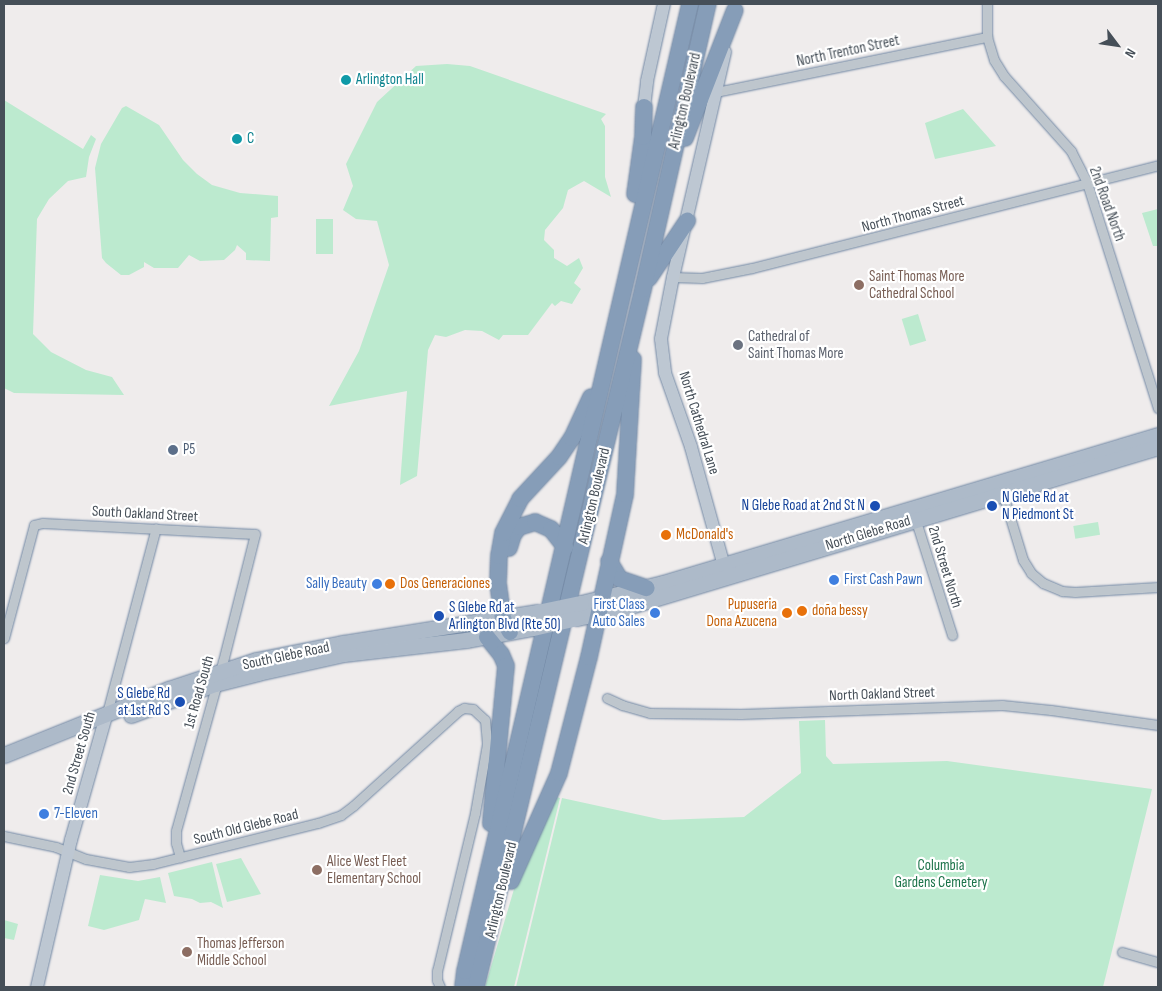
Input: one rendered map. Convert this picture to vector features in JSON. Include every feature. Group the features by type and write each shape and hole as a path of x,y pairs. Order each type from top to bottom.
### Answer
{"highway":[{"name":"Arlington Boulevard","path":"463,987 690,4"},
{"name":"Arlington Boulevard","path":"476,987 495,916 643,289 708,4"},
{"path":"667,179 736,7"},
{"path":"630,258 627,246 640,164 644,107"},
{"path":"643,289 687,221"},
{"path":"495,916 559,774 599,606 626,484 634,324"},
{"path":"509,622 498,564 506,526 520,499 559,457 578,429 615,329"},
{"path":"509,622 507,566 510,544 516,531 531,522 544,524 555,532 565,547"},
{"path":"609,561 620,579 646,588"},
{"path":"487,637 501,654 506,666 492,812 490,866"}],"main road":[{"name":"North Glebe Road","path":"1001,488 1158,435"},
{"name":"North Glebe Road","path":"581,603 599,606 1001,488 1158,447"},
{"name":"North Glebe Road","path":"578,618 599,606 646,588 726,570"},
{"name":"South Glebe Road","path":"4,755 217,678 256,660 431,637 509,622 537,612 581,603"},
{"name":"South Glebe Road","path":"431,637 487,637 509,622 533,628 578,618"},
{"name":"South Glebe Road","path":"4,765 106,719"}],"street":[{"path":"644,107 647,81 664,4"},
{"name":"2nd Road North","path":"987,4 987,37 994,60 1004,76 1071,151 1088,183 1158,408"},
{"name":"North Cathedral Lane","path":"726,570 691,447 674,405 662,357 663,321 736,7"},
{"name":"North Trenton Street","path":"716,92 987,37"},
{"name":"North Thomas Street","path":"673,278 702,278 752,268 1158,165"},
{"path":"1001,488 1024,560 1031,574 1043,583 1062,591 1075,592 1158,587"},
{"name":"2nd Street North","path":"914,513 952,634"},
{"name":"South Oakland Street","path":"4,638 34,525 42,523 255,534"},
{"name":"2nd Street South","path":"37,987 68,851 106,719 156,528"},
{"name":"1st Road South","path":"180,857 176,843 176,831 255,534"},
{"name":"North Oakland Street","path":"607,698 622,705 650,713 741,714 1002,705 1158,725"},
{"name":"South Old Glebe Road","path":"4,836 56,846 86,859 129,867 180,857 318,823 341,815 359,801 458,711 467,708 479,712 486,724 487,738 475,813 437,971 437,980 440,987"},
{"path":"1122,952 1158,962"}],"green space":[{"path":"447,64 470,66 606,114 601,119 605,126 605,177 611,197 584,181 568,190 563,208 545,230 544,240 554,250 554,258 567,266 579,258 583,268 574,283 581,289 572,304 561,301 555,306 552,303 528,335 503,335 499,340 482,331 465,330 446,337 435,335 428,350 417,476 400,485 407,391 329,406 359,351 389,265 377,221 356,219 343,210 353,186 346,164 377,102 416,66"},
{"path":"4,100 83,149 91,135 96,139 89,157 86,177 68,181 49,199 37,219 33,334 51,352 86,370 112,377 124,395 14,393 4,388"},
{"path":"126,106 159,125 183,160 212,185 240,193 278,196 278,217 271,218 270,261 246,260 246,253 237,245 235,250 224,260 200,261 189,255 178,268 154,268 144,262 144,267 129,275 121,275 106,263 102,258 95,168 101,144 122,108"},
{"path":"963,109 996,146 935,159 925,123"},
{"path":"1158,209 1158,246 1153,246 1142,213"},
{"path":"316,219 333,219 333,254 316,254"},
{"path":"918,314 926,341 910,346 902,319"},
{"path":"1098,522 1100,535 1075,539 1073,526"},
{"name":"Columbia Gardens Cemetery","path":"825,720 826,756 833,764 947,761 1152,789 1103,987 516,987 562,798 663,820 744,817 801,773 799,721"},
{"path":"553,796 560,798 514,987 485,987 517,879"},
{"path":"241,858 261,894 227,902 216,864"},
{"path":"212,862 223,908 211,902 200,903 192,899 174,896 168,873"},
{"path":"100,875 138,881 160,877 166,903 145,899 139,920 104,930 88,926"},
{"path":"4,920 18,924 14,940 4,938"}],"place":[{"name":"Arlington Hall","path":"346,80"},
{"name":"C","path":"237,139"},
{"name":"Saint Thomas More Cathedral School","path":"859,285"},
{"name":"Cathedral of Saint Thomas More","path":"738,345"},
{"name":"P5","path":"173,450"},
{"name":"N Glebe Road at 2nd St N","path":"875,506"},
{"name":"N Glebe Rd at N Piedmont St","path":"992,506"},
{"name":"McDonald's","path":"666,535"},
{"name":"First Cash Pawn","path":"834,580"},
{"name":"Sally Beauty","path":"377,584"},
{"name":"Dos Generaciones","path":"390,584"},
{"name":"doña bessy","path":"802,611"},
{"name":"First Class Auto Sales","path":"655,613"},
{"name":"Pupuseria Dona Azucena","path":"787,613"},
{"name":"S Glebe Rd at Arlington Blvd (Rte 50)","path":"439,616"},
{"name":"S Glebe Rd at 1st Rd S","path":"180,702"},
{"name":"7-Eleven","path":"44,814"},
{"name":"Alice West Fleet Elementary School","path":"317,870"},
{"name":"Thomas Jefferson Middle School","path":"187,952"}]}
